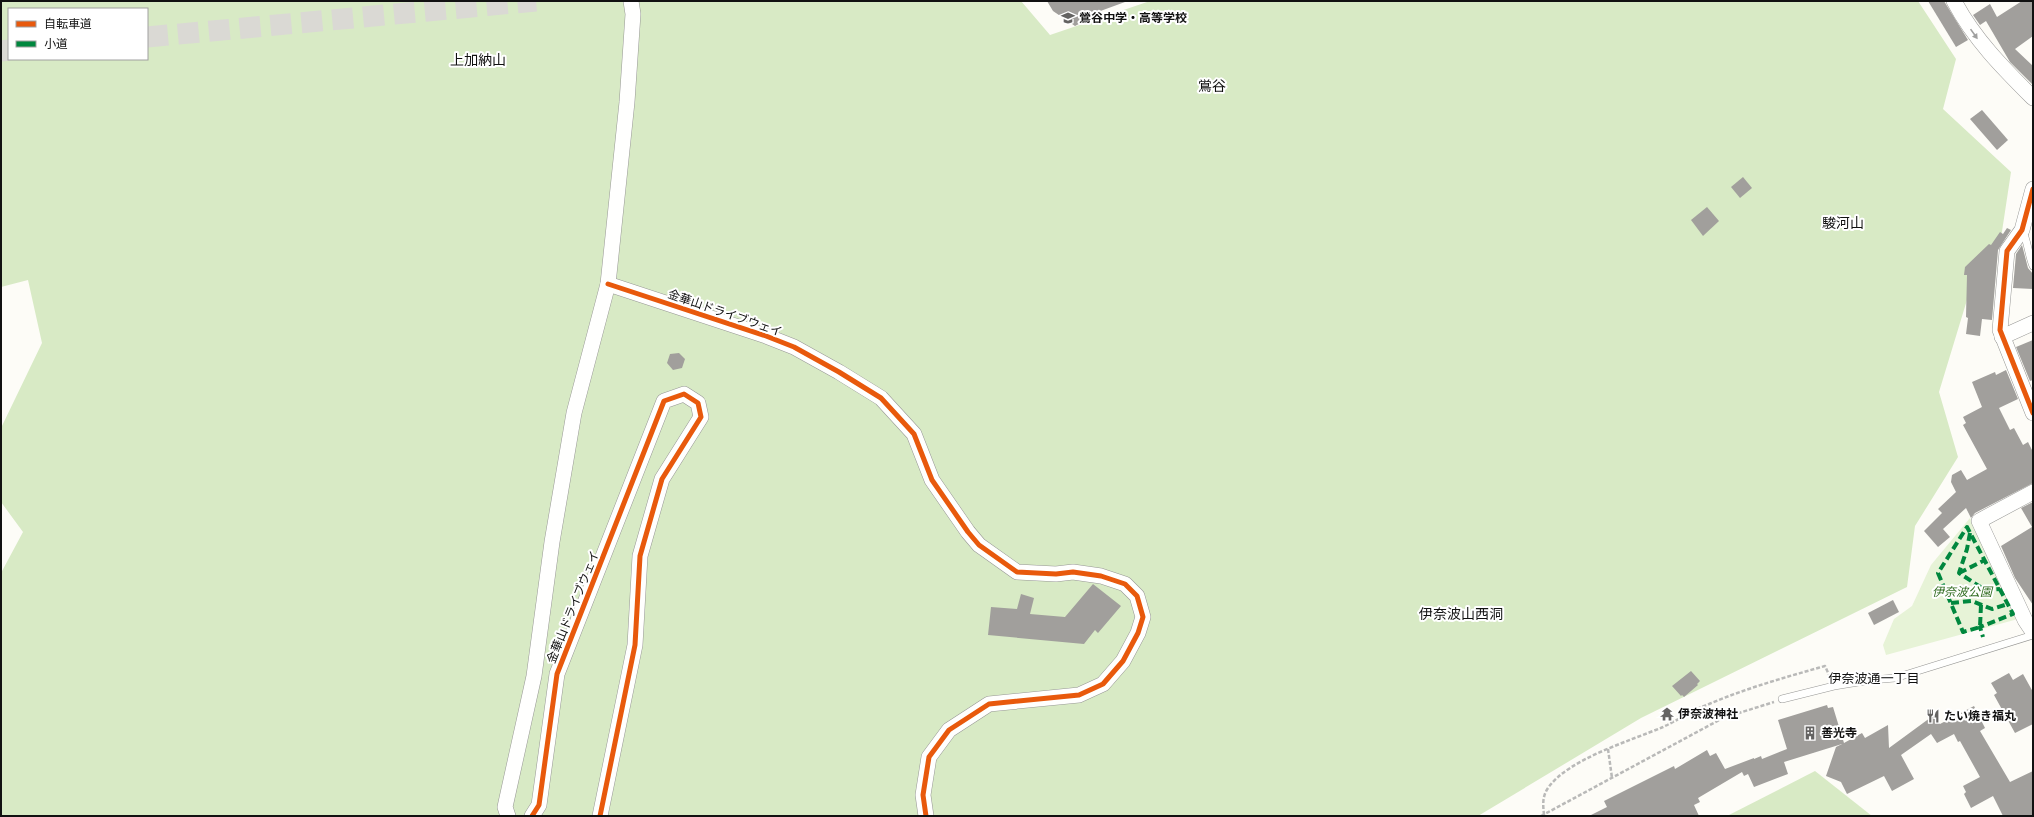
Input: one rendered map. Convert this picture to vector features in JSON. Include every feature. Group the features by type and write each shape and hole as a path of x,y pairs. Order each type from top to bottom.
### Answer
{"street":[{"name":"金華山ドライブウェイ","path":"508,816 505,807 534,676 552,542 574,413 608,284 627,102 633,14 631,1"},
{"path":"1954,1 1977,38 2006,71 2033,98"},
{"path":"2033,189 2030,213 2022,230 2007,251 2000,330 2033,413"},
{"name":"金華山ドライブウェイ","path":"608,284 766,336 794,347 839,372 881,398 914,434 932,480 968,532 979,544 1017,572 1056,574 1073,572 1101,576 1125,584 1137,596 1143,617 1138,633 1123,661 1103,684 1079,695 989,704 949,730 929,757 923,795 926,816"},
{"path":"2002,337 2033,323"},
{"name":"金華山ドライブウェイ","path":"532,816 539,805 557,674 664,401 684,394 698,403 701,417 662,479 640,556 635,645 600,816"},
{"path":"2033,492 1978,521 2025,620 2033,632"}],"lane":[{"path":"2022,230 2033,266"},
{"path":"1782,700 1834,686 1870,680 1895,678 2033,635"}],"path":[{"path":"1782,700 1723,718 1542,815 1542,800 1548,788 1569,769 1608,749 1664,726 1708,704 1768,682 1825,666 1834,686"},
{"path":"1608,749 1612,778"}],"green space":[{"path":"1,1 1021,1 1050,35 1150,1 1918,1 1956,59 1943,109 2011,172 2001,238 1977,267 1939,392 1958,457 1915,526 1907,587 1641,718 1478,816 1,816 1,573 23,532 1,502 1,428 42,343 28,280 1,287"},
{"name":"伊奈波公園","path":"1970,518 2018,619 1886,655 1883,645 1894,619 1912,606 1931,565"},
{"path":"1815,771 1872,816 1727,816"}],"building":[{"path":"1047,1 1125,2 1095,13 1096,15 1075,26 1053,11"},
{"path":"1928,1 1944,1 1968,40 1956,47"},
{"path":"2022,1 2033,1 2033,36 2015,49 2033,66 2033,85 2010,62 1986,21 1980,25 1973,15 1990,4 1997,17"},
{"path":"1982,110 2008,140 1997,150 1970,119"},
{"path":"1743,177 1752,188 1740,198 1731,187"},
{"path":"1707,207 1719,221 1703,236 1691,220"},
{"path":"2007,228 2011,230 1998,250 1992,320 1982,319 1980,336 1966,334 1968,318 1966,317 1967,275 1964,275 1965,267 1989,244 1991,245 2000,232 2003,234"},
{"path":"2022,245 2028,268 2033,274 2033,289 2013,288 2016,254"},
{"path":"2033,340 2033,380 2030,381 2016,347"},
{"path":"679,353 685,359 682,368 673,370 667,363 670,354"},
{"path":"2006,370 2018,399 1999,408 2010,430 2014,428 2023,445 2028,442 2033,452 2033,483 1975,513 1971,518 1966,508 1943,529 1950,537 1938,547 1924,531 1942,513 1938,509 1956,492 1951,482 1952,475 1961,470 1967,480 1987,469 1963,425 1966,423 1963,417 1982,407 1972,382 1995,372 1996,375"},
{"path":"2033,502 2033,605 2015,578 2001,546 2032,527 2021,508"},
{"path":"1093,584 1121,606 1098,633 1095,630 1084,644 988,635 991,607 1017,609 1021,594 1034,598 1030,614 1065,617"},
{"path":"1893,600 1899,612 1874,625 1868,613"},
{"path":"1691,671 1700,681 1697,684 1698,685 1684,697 1682,695 1681,696 1672,686"},
{"path":"2009,673 2013,680 2023,674 2033,692 2033,724 2015,733 1994,695 1997,693 1991,683"},
{"path":"1827,705 1828,708 1833,707 1844,743 1862,733 1865,738 1888,725 1889,748 1934,715 1940,724 1974,706 1985,728 1980,731 2010,782 2033,771 2033,816 2003,816 1993,796 1971,808 1964,794 1966,792 1963,786 1980,777 1960,741 1958,742 1954,734 1937,743 1931,734 1901,755 1914,779 1892,791 1884,776 1847,794 1841,782 1826,776 1836,747 1842,744 1784,762 1788,774 1754,787 1748,774 1744,776 1742,772 1698,798 1700,802 1694,805 1699,816 1589,816 1607,807 1604,801 1674,766 1675,769 1707,750 1710,756 1716,753 1725,769 1761,756 1762,759 1787,749 1778,720"}],"tunnel":[{"path":"148,37 536,1"},
{"path":"1,51 8,50"}],"marked path":[{"path":"1981,605 1980,627 1963,632 1938,573 1967,527 2013,614 1980,627 1983,637"},
{"path":"1970,533 1967,549 1959,573 1985,590 2000,589"},
{"path":"1959,573 1985,560"},
{"path":"1951,603 1972,601 1992,609 2008,604"}],"cycle path":[{"path":"2033,189 2022,230 2007,251 2000,330 2033,413"},
{"path":"608,284 766,336 794,347 839,372 881,398 914,434 932,480 968,532 979,545 1017,572 1056,574 1073,572 1101,576 1125,584 1137,596 1143,617 1138,633 1123,661 1103,684 1079,695 989,704 949,730 929,757 923,795 926,816"},
{"path":"532,816 539,805 557,674 664,401 684,394 698,403 701,417 662,479 640,556 635,645 600,816"}],"place":[{"name":"鶯谷中学・高等学校","path":"1068,18"},
{"name":"伊奈波神社","path":"1667,714"},
{"name":"たい焼き福丸","path":"1933,716"},
{"name":"善光寺","path":"1810,733"}],"district":[{"name":"上加納山","path":"478,60"},
{"name":"鴬谷","path":"1212,86"},
{"name":"駿河山","path":"1843,223"},
{"name":"伊奈波山西洞","path":"1461,614"},
{"name":"伊奈波通一丁目","path":"1874,678"}]}
